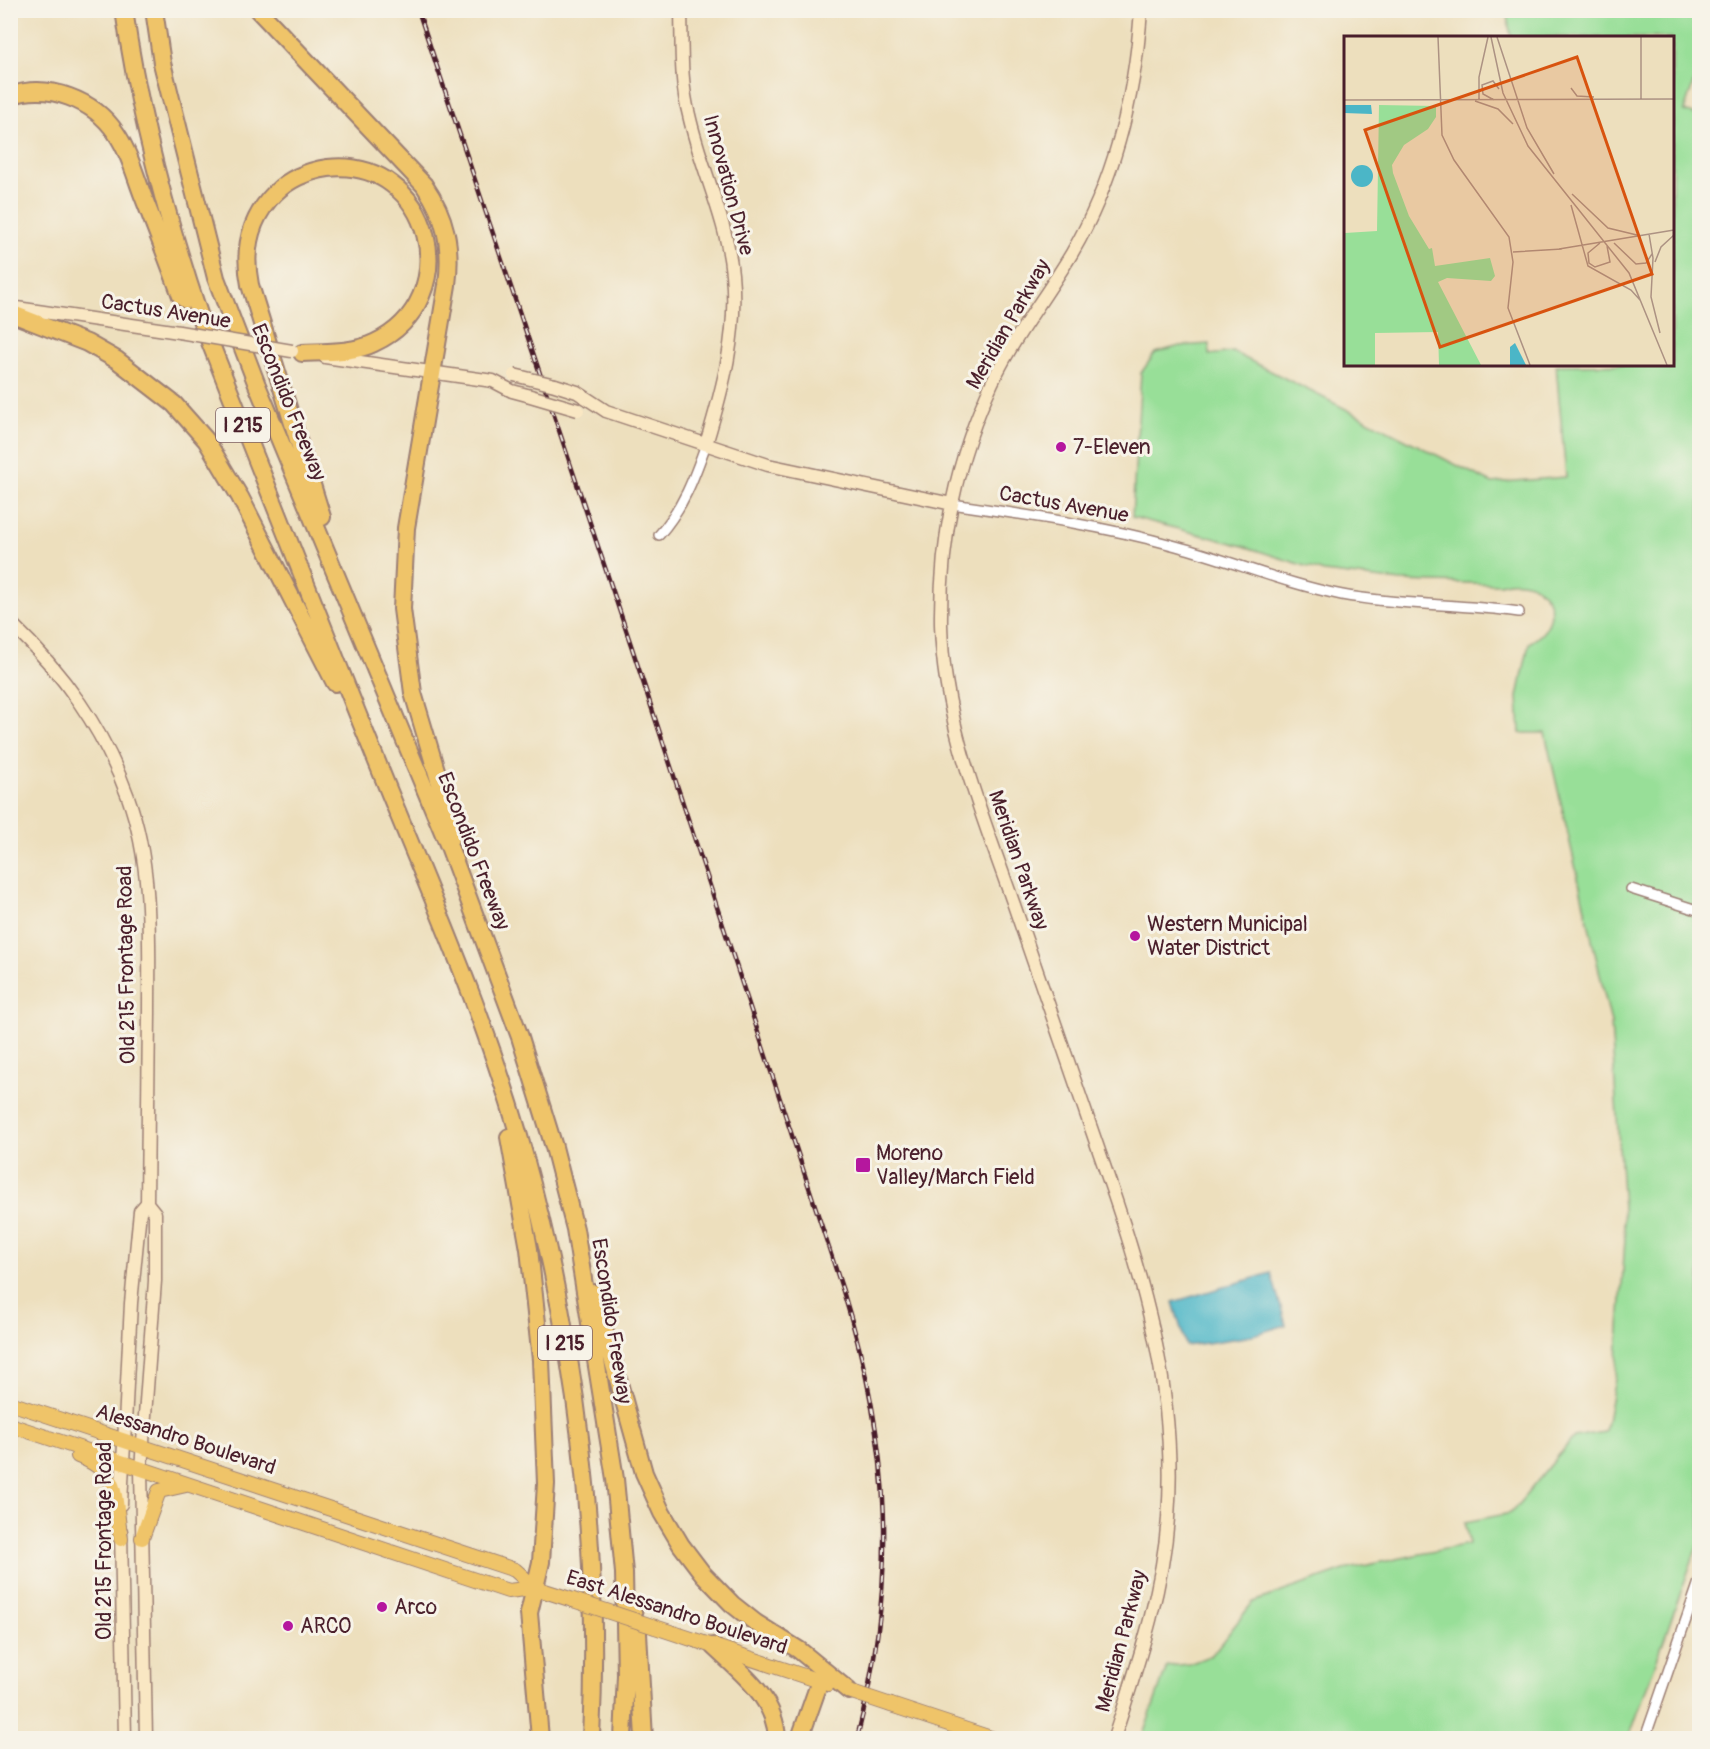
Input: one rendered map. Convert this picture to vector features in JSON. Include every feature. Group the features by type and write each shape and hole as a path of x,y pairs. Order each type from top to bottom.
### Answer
{"highway":[{"name":"I 215","path":"123,10 132,67 166,209 200,316 458,961 500,1072 522,1145 562,1318 585,1481 594,1674 591,1738"},
{"name":"Escondido Freeway","path":"154,10 162,63 216,278 257,385 450,849 520,1037 554,1147 575,1229 615,1479 624,1573 626,1675 623,1738"},
{"path":"258,10 424,184 436,203 448,238 450,258 434,374 406,528 402,609 412,693 450,817 450,849"},
{"path":"10,96 38,92 61,94 80,101 108,122 128,156 181,296 200,316"},
{"path":"297,352 373,344 403,324 414,311 424,289 429,255 423,224 416,210 398,189 368,173 350,168 320,169 287,183 267,202 258,215 248,242 246,256 250,285 361,637"},
{"path":"10,313 87,344 117,360 174,404 206,440 240,497 381,773"},
{"path":"458,961 512,1149 529,1249 541,1360 546,1484 541,1562 529,1613 540,1738"},
{"path":"575,1229 621,1381 644,1473 667,1521 703,1574 732,1604 756,1623 799,1650 849,1691"},
{"path":"624,1573 638,1634 645,1738"},
{"path":"713,1646 759,1691 773,1714 777,1738"},
{"path":"800,1738 812,1679"}],"main road":[{"name":"Innovation Drive","path":"681,10 683,79 688,114 729,247 734,303 725,378 706,444"},
{"name":"Meridian Parkway","path":"1114,1738 1151,1621 1158,1587 1169,1500 1170,1444 1167,1402 1150,1311 1125,1225 966,767 946,680 941,625 943,575 952,504 963,457 988,390 1074,250 1093,213 1112,165 1128,111 1138,49 1141,10"},
{"name":"Cactus Avenue","path":"10,307 434,374 493,381 512,391 578,410 606,411"},
{"name":"Cactus Avenue","path":"493,381 514,375 577,392 606,411 768,465 817,478 952,504"},
{"name":"Old 215 Frontage Road","path":"10,622 47,658 100,734 129,799 146,877 149,945 147,1203 155,1213 155,1281 141,1469 146,1738"},
{"name":"Old 215 Frontage Road","path":"125,1738 121,1462 140,1211 147,1203"},
{"name":"Alessandro Boulevard","path":"10,1403 348,1515"},
{"name":"Alessandro Boulevard","path":"10,1425 342,1536"},
{"path":"10,1434 81,1457 102,1467 114,1486 121,1539"},
{"path":"142,1538 159,1491 190,1485"},
{"name":"East Alessandro Boulevard","path":"348,1515 515,1570 536,1588 991,1738"},
{"name":"East Alessandro Boulevard","path":"342,1536 508,1591 536,1588"}],"street":[{"name":"Innovation Drive","path":"659,535 679,510 689,491 706,444"},
{"name":"Cactus Avenue","path":"952,504 1035,517 1173,545 1311,589 1384,601 1474,605 1519,612"},
{"path":"1631,888 1700,911"},
{"path":"1645,1738 1700,1579"}],"green space":[{"path":"1506,11 1699,11 1699,66 1684,111 1700,116 1700,1538 1629,1738 1142,1738 1167,1666 1189,1664 1212,1655 1253,1602 1344,1570 1469,1544 1465,1522 1511,1513 1574,1437 1605,1432 1616,1373 1625,1240 1611,1023 1545,733 1520,733 1518,697 1529,643 1542,634 1549,623 1551,611 1548,600 1531,584 1517,582 1500,584 1401,581 1324,572 1240,545 1132,517 1141,373 1155,353 1180,346 1210,344 1209,355 1233,352 1492,483 1566,477 1556,366 1674,366 1674,36 1511,36"}],"water":[{"path":"1271,1273 1286,1325 1246,1337 1186,1346 1173,1302"}],"railway":[{"path":"418,10 631,645 843,1291 859,1349 872,1405 880,1459 884,1513 884,1568 879,1623 857,1738"}],"place":[{"name":"7-Eleven","path":"1061,447"},
{"name":"Western Municipal Water District","path":"1135,936"},
{"name":"Moreno Valley/March Field","path":"863,1165"},
{"name":"Arco","path":"382,1607"},
{"name":"ARCO","path":"288,1626"}]}
